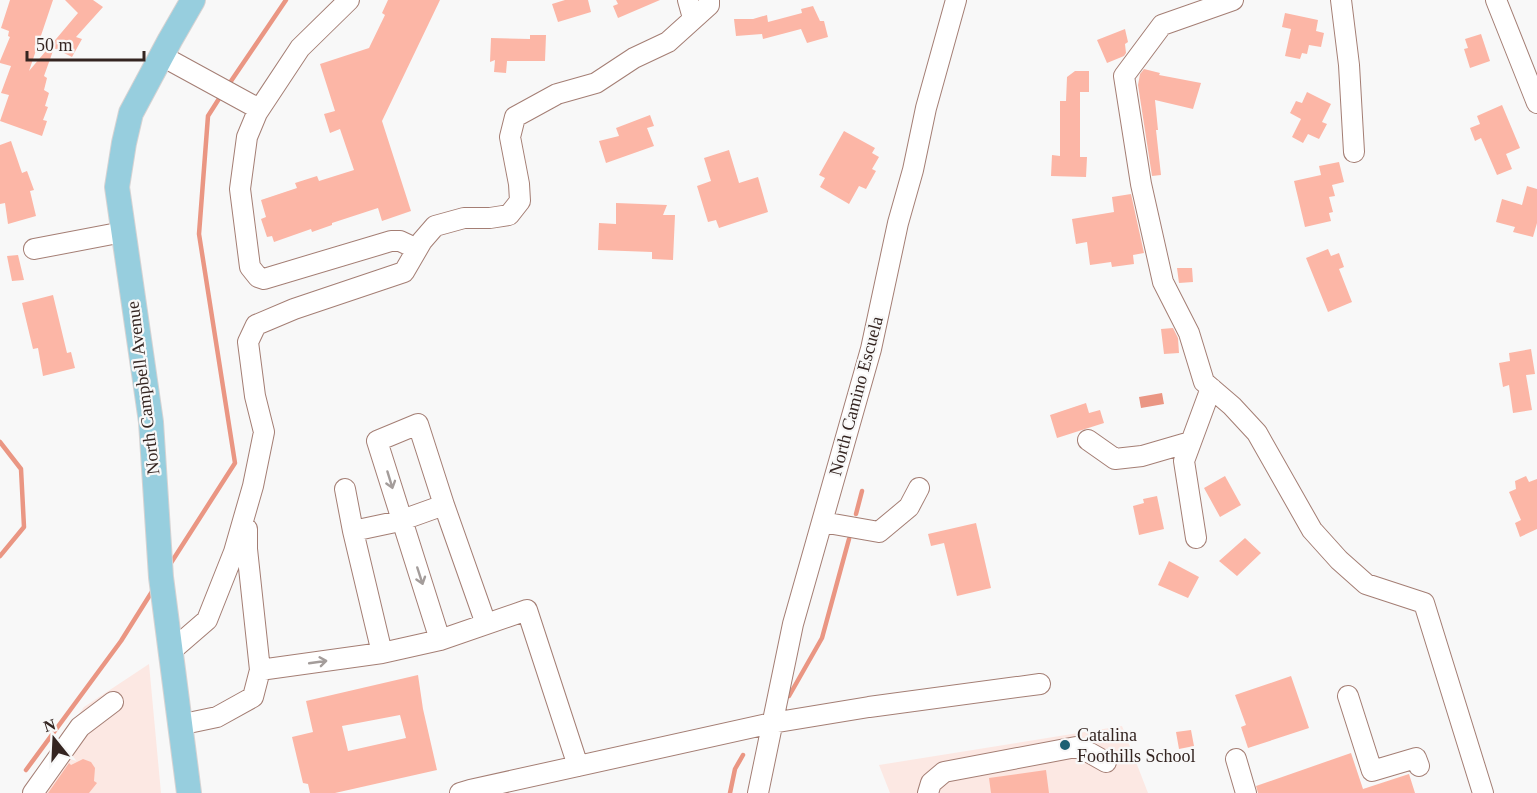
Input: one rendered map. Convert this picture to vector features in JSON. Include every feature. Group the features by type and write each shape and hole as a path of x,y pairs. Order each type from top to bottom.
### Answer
{"main road":[{"name":"North Campbell Avenue","path":"189,793 162,584 151,422 117,187 123,143 131,113 193,0"}],"street":[{"path":"350,0 300,48 259,109 247,137 240,189 250,267 258,277 264,279 392,241 400,241 417,249"},
{"path":"170,652 207,620 234,552 247,507 264,432 255,396 248,342 256,326 294,309 405,272 422,241 435,226 464,218 509,215 520,201 510,137 514,117 557,94 596,83 634,58 668,42 690,9 709,5 709,0"},
{"name":"North Camino Escuela","path":"758,793 793,624 871,348 898,223 956,0"},
{"path":"1233,0 1162,25 1124,76 1141,184 1163,282 1189,333 1204,382 1232,406 1257,433 1312,530 1339,560 1366,584 1425,603 1484,793"},
{"path":"1341,0 1349,65 1354,152"},
{"path":"1496,0 1537,103"},
{"path":"162,56 259,109"},
{"path":"34,249 123,232"},
{"path":"1196,538 1184,461 1211,388"},
{"path":"440,640 378,441 418,424 486,624"},
{"path":"1088,440 1115,459 1142,456 1190,442"},
{"path":"822,522 879,532 909,507 919,488"},
{"path":"345,489 382,653"},
{"path":"353,531 402,520 444,505"},
{"path":"179,725 217,717 253,697 260,670 247,549 247,507"},
{"path":"260,670 382,653 440,640 527,610 578,766"},
{"path":"460,793 499,788 578,766 772,723 869,707 1040,684"},
{"path":"1348,696 1372,771 1416,758 1419,766"},
{"path":"33,793 80,727 113,702"},
{"path":"928,793 932,783 944,772 1076,747 1106,762"},
{"path":"1236,759 1246,793"}],"shaded area":[{"path":"1162,393 1164,404 1141,408 1139,397"},
{"path":"149,664 161,793 23,793 84,707"},
{"name":"Catalina Foothills School","path":"1122,726 1148,793 890,793 879,765"}],"building":[{"path":"10,0 53,0 29,71 78,13 65,0 93,0 103,7 76,37 82,39 72,57 54,48 44,76 47,78 44,90 49,93 45,106 48,107 43,120 47,121 42,136 0,121 9,95 1,93 11,66 0,63 0,61 10,37 8,36 9,31 1,28"},
{"path":"388,0 440,0 382,121 411,211 382,221 378,208 312,232 311,229 274,242 272,236 267,237 261,219 266,217 261,200 297,188 295,183 317,176 319,181 354,170 340,129 330,133 324,114 335,111 320,64 369,48 385,15 382,13"},
{"path":"565,0 588,0 591,12 558,22 552,4"},
{"path":"616,0 660,0 618,18 613,6 618,4"},
{"path":"813,6 820,21 824,21 828,37 807,43 801,29 763,39 762,34 736,36 734,19 753,19 767,15 768,22 802,13 801,9"},
{"path":"1285,13 1318,20 1316,31 1324,33 1321,47 1309,45 1307,54 1302,53 1300,59 1285,56 1291,29 1282,27"},
{"path":"1125,29 1128,42 1125,44 1126,53 1107,63 1097,40"},
{"path":"1481,34 1490,61 1470,68 1464,49 1468,48 1465,39"},
{"path":"530,35 546,35 545,61 507,61 506,73 494,72 495,60 490,62 491,38 530,39"},
{"path":"1144,69 1160,73 1159,75 1201,83 1193,109 1155,100 1161,175 1152,176 1138,85 1140,74"},
{"path":"1075,71 1089,71 1089,92 1080,92 1080,157 1087,157 1086,177 1051,176 1052,155 1060,156 1060,101 1066,101 1067,77"},
{"path":"1307,92 1331,104 1322,122 1327,124 1319,139 1308,134 1303,143 1292,137 1301,119 1290,113 1296,101 1302,103"},
{"path":"1502,105 1520,148 1506,154 1512,169 1497,175 1481,138 1475,141 1470,128 1480,124 1477,116"},
{"path":"650,115 654,126 647,128 654,146 606,163 599,141 619,136 616,128"},
{"path":"844,131 875,148 872,153 879,157 872,169 876,171 866,189 859,186 849,204 820,187 825,178 819,175"},
{"path":"11,141 22,173 27,171 34,190 30,191 36,216 8,224 5,203 0,204 0,145"},
{"path":"729,150 739,183 758,177 768,212 719,228 716,220 708,222 697,186 711,181 704,158"},
{"path":"1339,162 1344,182 1332,185 1335,196 1329,197 1333,212 1329,213 1331,221 1305,227 1294,181 1321,175 1319,166"},
{"path":"1527,186 1537,189 1537,223 1533,237 1513,232 1515,227 1496,222 1502,199 1522,205"},
{"path":"1131,194 1144,253 1133,255 1134,264 1112,267 1111,262 1090,265 1087,242 1076,244 1072,219 1114,212 1112,197"},
{"path":"616,203 667,205 663,215 675,215 673,260 652,259 652,252 598,250 599,223 616,224"},
{"path":"1328,249 1331,256 1339,253 1344,267 1339,269 1352,302 1328,312 1306,258"},
{"path":"18,255 24,280 12,281 7,256"},
{"path":"1177,268 1192,268 1193,282 1179,283"},
{"path":"53,295 67,353 71,352 75,368 43,376 38,348 33,349 22,303"},
{"path":"1173,328 1178,338 1179,353 1164,354 1161,329"},
{"path":"1531,349 1535,374 1526,375 1532,410 1513,413 1509,385 1503,387 1499,363 1510,361 1509,353"},
{"path":"1086,403 1089,413 1100,410 1104,423 1057,438 1050,415"},
{"path":"1225,476 1241,505 1220,517 1204,488"},
{"path":"1526,476 1529,482 1537,479 1537,529 1520,537 1515,523 1521,520 1509,492 1516,489 1515,481"},
{"path":"1157,496 1164,529 1139,535 1133,506 1144,503 1143,499"},
{"path":"976,523 991,588 957,596 944,543 931,546 928,534"},
{"path":"1245,538 1261,553 1237,576 1219,561"},
{"path":"1169,561 1199,577 1188,598 1158,585"},
{"path":"418,675 437,770 335,793 310,793 308,784 303,783 292,737 313,732 306,701","holes":["400,715 406,738 348,751 342,726"]},
{"path":"1291,676 1309,728 1248,748 1241,727 1246,725 1235,695"},
{"path":"1191,730 1194,746 1179,749 1176,732"},
{"path":"1351,753 1363,789 1409,774 1415,793 1258,793 1256,786"},
{"path":"83,759 91,762 95,768 94,781 97,783 89,793 48,793 69,763 71,765"},
{"path":"1046,770 1049,793 991,793 989,778"}],"waterway":[{"path":"227,87 286,0"},
{"path":"169,566 235,463 199,234 208,116 222,94"},
{"path":"0,442 21,469 24,527 0,556"},
{"path":"856,514 862,491"},
{"path":"789,696 822,638 849,539"},
{"path":"26,770 121,641 153,590"},
{"path":"730,793 735,769 743,755"}],"place":[{"name":"Catalina Foothills School","path":"1065,745"}]}
